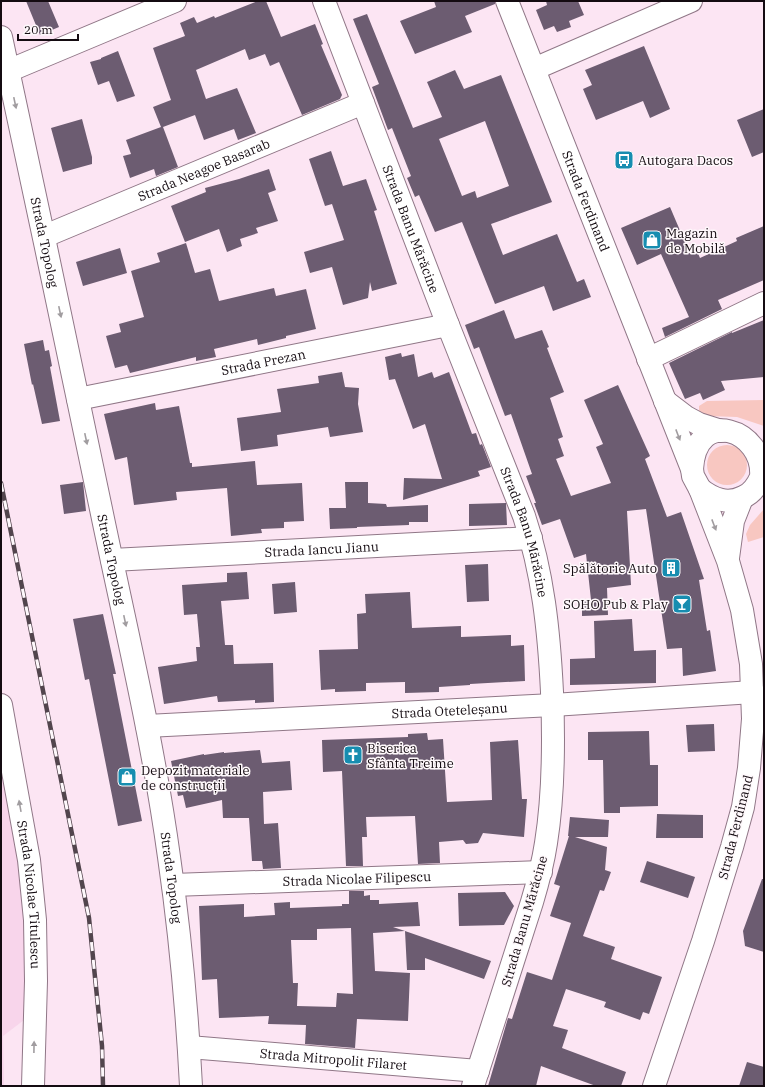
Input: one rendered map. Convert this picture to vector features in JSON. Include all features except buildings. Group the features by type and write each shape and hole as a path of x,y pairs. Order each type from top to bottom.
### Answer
{"street":[{"path":"8,71 175,1"},
{"name":"Strada Banu Mărăcine","path":"324,1 448,325 524,516 540,573 546,608 552,705 552,789 546,843 541,872 476,1078"},
{"name":"Strada Ferdinand","path":"506,1 692,469 693,476 700,489 728,561 748,638 753,692 753,719 752,744 743,807 705,933 654,1086"},
{"path":"534,69 691,1"},
{"name":"Strada Topolog","path":"1,37 45,236 147,726 173,885 183,973 191,1086"},
{"name":"Strada Neagoe Basarab","path":"45,236 363,103"},
{"path":"648,359 764,303"},
{"name":"Strada Prezan","path":"78,399 448,325"},
{"name":"Strada Ferdinand","path":"665,401 686,417 699,424 721,431 730,430 747,436 760,452 763,462 762,473 759,482 752,491 742,498 733,522 728,561"},
{"path":"692,469 692,458 702,440 711,434 721,431"},
{"path":"700,489 709,496 720,500 731,501 742,498"},
{"name":"Strada Iancu Jianu","path":"112,560 531,538"},
{"name":"Strada Oteteleșanu","path":"147,726 552,705 753,692"},
{"name":"Strada Nicolae Titulescu","path":"1,705 29,860 35,920 36,982 33,1086"},
{"name":"Strada Nicolae Filipescu","path":"173,885 541,872"},
{"name":"Strada Mitropolit Filaret","path":"189,1047 476,1078"}],"shaded area":[{"path":"764,400 764,426 737,417 707,416 699,414 699,406 707,401"},
{"path":"727,445 741,451 747,465 741,479 727,485 713,479 707,465 713,451"},
{"path":"764,509 764,537 748,542 746,534 750,525"},
{"path":"1,756 21,863 24,923 24,1020 3,1036 4,1085 1,1085"}],"railway":[{"path":"1,483 89,918 102,1046 103,1086"}],"place":[{"name":"Autogara Dacos","path":"624,160"},
{"name":"Magazin de Mobilă","path":"652,240"},
{"name":"Spălătorie Auto","path":"671,568"},
{"name":"SOHO Pub & Play","path":"682,604"},
{"name":"Biserica Sfânta Treime","path":"353,755"},
{"name":"Depozit materiale de construcții","path":"127,777"}]}
